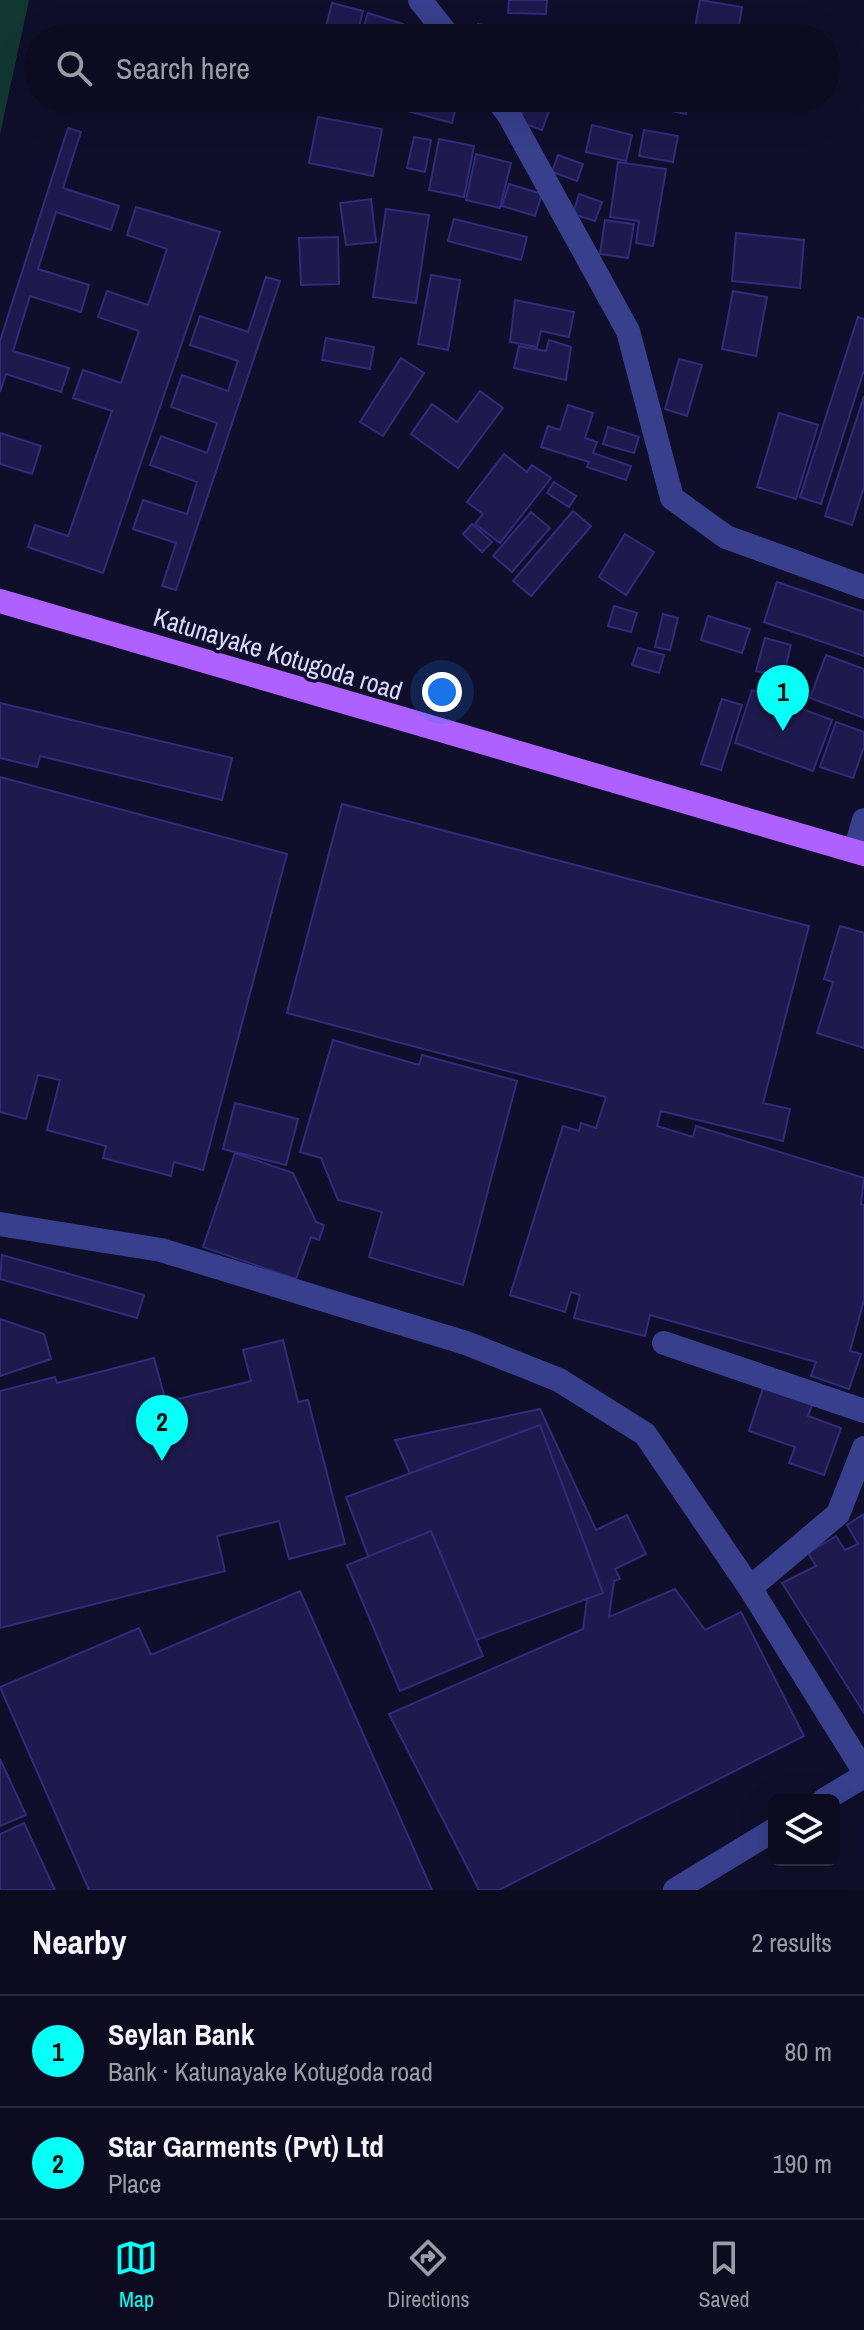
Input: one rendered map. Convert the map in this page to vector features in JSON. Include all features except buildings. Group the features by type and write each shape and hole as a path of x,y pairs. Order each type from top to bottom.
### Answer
{"main road":[{"name":"Katunayake Kotugoda road","path":"0,601 859,853"}],"street":[{"path":"420,0 439,24"},
{"path":"507,112 628,331 672,498 726,537 864,587"},
{"path":"859,853 864,820"},
{"path":"0,1224 161,1250 466,1343 559,1380 645,1434 750,1588 864,1774 833,1794"},
{"path":"664,1343 864,1411"},
{"path":"750,1588 838,1514 864,1448"},
{"path":"675,1890 768,1834"}],"green space":[{"path":"0,0 29,0 0,134"}],"place":[{"name":"Seylan Bank","path":"783,731"},
{"name":"Star Garments (Pvt) Ltd","path":"162,1461"}]}
